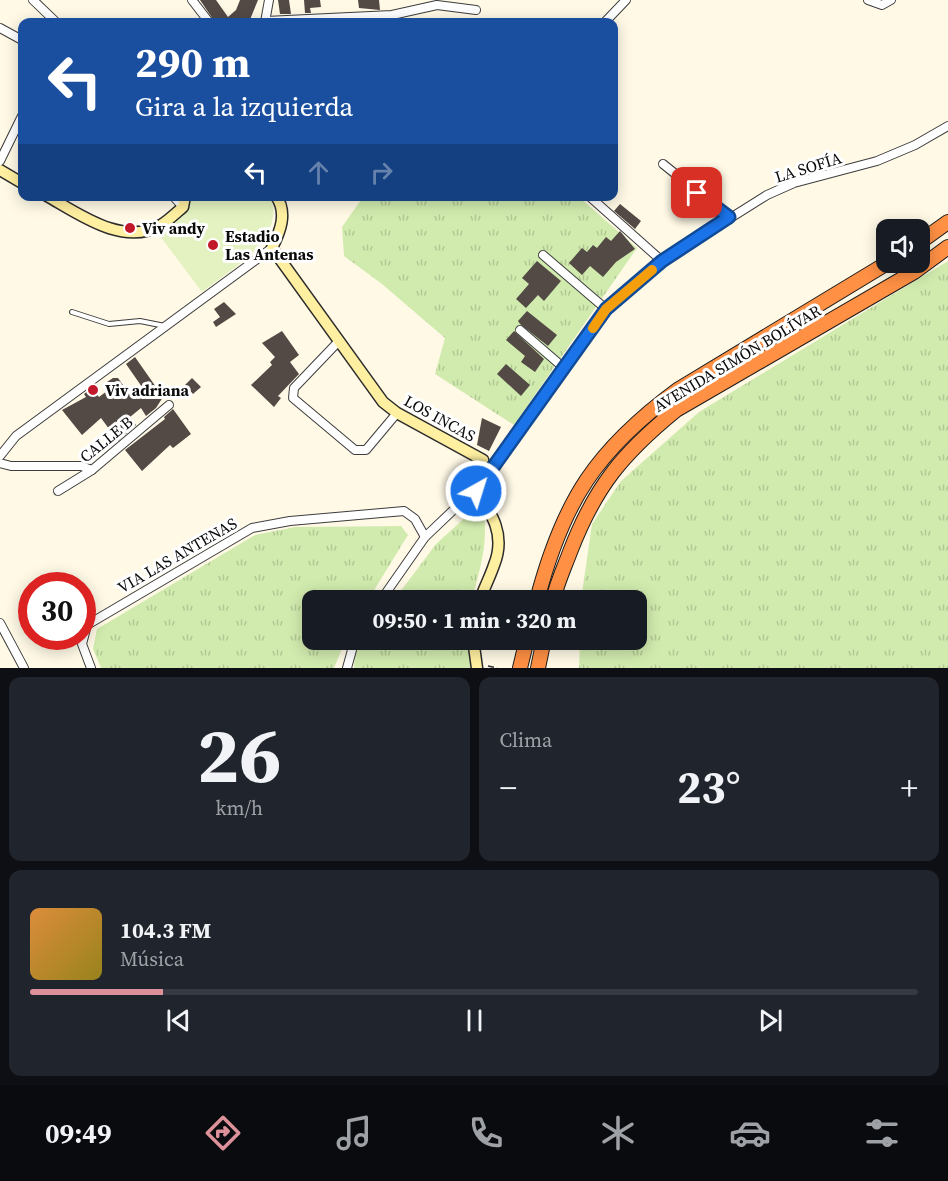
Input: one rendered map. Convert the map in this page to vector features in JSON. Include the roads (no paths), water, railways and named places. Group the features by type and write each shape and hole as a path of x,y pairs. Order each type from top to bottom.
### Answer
{"highway":[{"path":"930,235 948,222"},
{"name":"AVENIDA SIMÓN BOLÍVAR","path":"557,590 585,513 604,481 654,428 676,410 914,272 948,247"},
{"name":"AVENIDA SIMÓN BOLÍVAR","path":"540,590 554,543 571,504 593,468 633,426 679,389 876,270"},
{"path":"520,668 524,650"},
{"path":"538,668 542,650"}],"street":[{"path":"33,0 52,18"},
{"path":"192,0 206,18"},
{"path":"267,18 269,0"},
{"path":"609,18 626,0"},
{"path":"868,0 882,5 891,0"},
{"path":"393,18 437,5 476,10"},
{"path":"0,28 18,38"},
{"path":"0,161 18,124"},
{"name":"LA SOFÍA","path":"388,590 425,537 476,491 606,309 662,261 767,195 794,183 877,161 915,145 948,126"},
{"path":"663,164 729,217"},
{"path":"0,170 18,181"},
{"path":"56,201 99,225 132,233 159,226 184,202"},
{"path":"0,456 16,436 272,248 282,216 280,201"},
{"path":"595,201 662,261"},
{"name":"LOS INCAS","path":"272,248 371,387 397,413 479,457 482,465 472,484 476,491"},
{"path":"543,255 606,309"},
{"path":"520,330 564,368"},
{"path":"338,342 294,388 293,398 355,450 361,452 366,450 397,413"},
{"name":"CALLE B","path":"58,491 92,470 169,405"},
{"path":"0,463 10,466 81,466 92,470"},
{"path":"476,491 497,523 500,541 495,563 484,590"},
{"name":"VIA LAS ANTENAS","path":"91,668 82,644 87,625 252,528 290,521 404,511 415,519 425,537"},
{"path":"0,623 24,668"},
{"path":"347,668 351,650"},
{"path":"477,650 482,667"}],"lane":[{"path":"72,312 109,324 140,321 165,327"}],"place":[{"name":"Viv andy","path":"130,228"},
{"name":"Estadio Las Antenas","path":"213,245"},
{"name":"Viv adriana","path":"93,390"}]}
